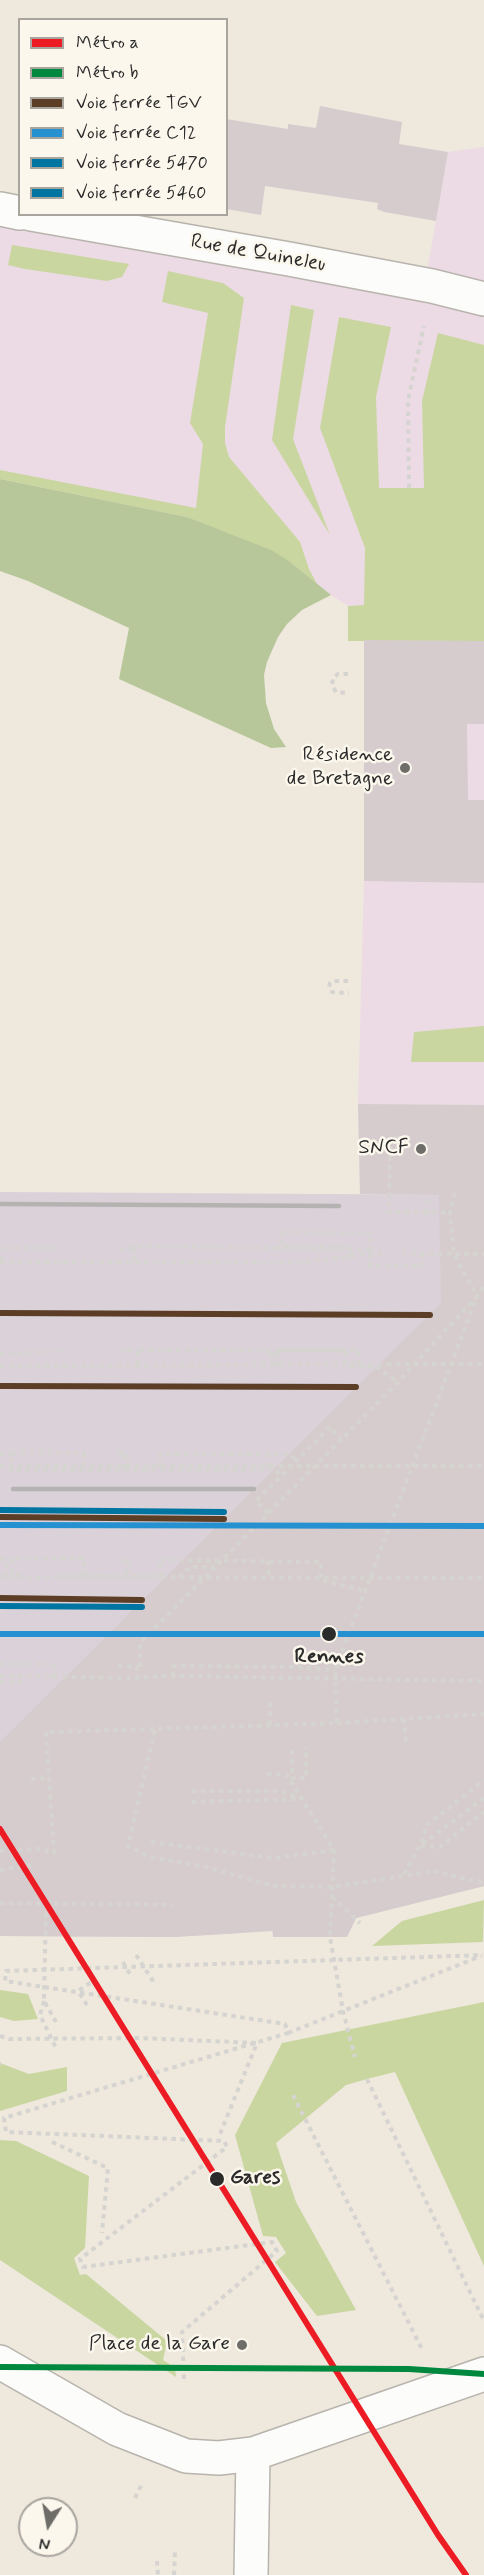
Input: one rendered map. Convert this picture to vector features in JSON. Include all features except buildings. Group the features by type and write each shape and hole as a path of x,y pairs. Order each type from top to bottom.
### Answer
{"street":[{"path":"0,209 18,213"},
{"name":"Rue de Quineleu","path":"42,216 432,286 484,299"},
{"path":"0,2362 117,2429 186,2456 219,2458 253,2454 484,2374"},
{"path":"251,2575 253,2454"}],"path":[{"path":"409,488 408,400 432,286"},
{"path":"348,674 333,678 332,685 336,692 348,693"},
{"path":"348,981 333,981 329,988 332,992 349,993"},
{"path":"407,1138 390,1137 389,1212 450,1213"},
{"path":"337,1723 335,1670 477,1296 454,1254 450,1213 455,1193"},
{"path":"427,1196 427,1213"},
{"path":"351,1257 351,1248 281,1247 281,1232 371,1233 370,1266 421,1266 422,1254"},
{"path":"0,1247 10,1248"},
{"path":"134,1247 134,1261"},
{"path":"60,1248 0,1248 0,1261 296,1263 382,1253"},
{"path":"119,1248 370,1249"},
{"path":"403,1253 484,1254"},
{"path":"140,1667 140,1643 398,1382 484,1287"},
{"path":"477,1296 484,1296"},
{"path":"137,1350 138,1365"},
{"path":"358,1365 358,1350 277,1350 277,1367 376,1367 398,1382"},
{"path":"0,1352 17,1351"},
{"path":"0,1352 64,1351"},
{"path":"118,1351 345,1351 343,1366"},
{"path":"190,1352 273,1352 273,1365"},
{"path":"0,1366 484,1364"},
{"path":"268,1513 256,1501 281,1475 330,1427 341,1439"},
{"path":"0,1453 18,1452"},
{"path":"124,1470 124,1452 118,1452 128,1455 128,1466"},
{"path":"0,1453 59,1454"},
{"path":"84,1466 84,1453 11,1454 11,1470 274,1469 281,1475"},
{"path":"160,1466 160,1454 290,1454 297,1460"},
{"path":"190,1454 268,1454 268,1466"},
{"path":"0,1466 484,1466"},
{"path":"85,1577 84,1558 12,1559 12,1574 60,1576 127,1577 181,1576 190,1567 215,1567"},
{"path":"6,1577 6,1559 20,1560"},
{"path":"0,1560 58,1559"},
{"path":"118,1560 128,1561 127,1577"},
{"path":"160,1577 160,1560 321,1562 321,1580 364,1591"},
{"path":"256,1561 269,1562 269,1578"},
{"path":"0,1577 484,1578"},
{"path":"0,1665 54,1664 54,1677"},
{"path":"0,1665 45,1666"},
{"path":"118,1666 137,1667 137,1678"},
{"path":"173,1676 173,1666 298,1667 335,1670"},
{"path":"258,1667 265,1666 265,1677"},
{"path":"0,1676 484,1681"},
{"path":"0,1682 25,1682"},
{"path":"270,1698 270,1725"},
{"path":"0,1851 39,1849 54,1852 46,1732 337,1723 484,1714"},
{"path":"404,1719 406,1746"},
{"path":"155,1729 128,1846 150,1857 206,1867 274,1886 332,1887 434,1871 484,1883"},
{"path":"292,1750 292,1778 306,1778 306,1747"},
{"path":"267,1774 287,1775 334,1850 330,1937 343,2011 355,2056"},
{"path":"31,1779 49,1778"},
{"path":"403,1875 420,1846 427,1825 484,1780"},
{"path":"192,1791 278,1791 302,1798"},
{"path":"192,1802 278,1801 302,1798"},
{"path":"420,1846 484,1798"},
{"path":"420,1846 440,1847 484,1812"},
{"path":"151,1842 274,1858 334,1850"},
{"path":"0,1870 34,1865"},
{"path":"332,1897 360,1923"},
{"path":"0,1903 173,1905"},
{"path":"46,1904 44,2001 40,2015 56,2048"},
{"path":"136,1954 155,1984"},
{"path":"288,2033 285,2025 5,1981 6,1971 484,1954"},
{"path":"184,2379 182,2332 277,2251 272,2242 83,2267 80,2259 227,2147 224,2141 6,2132 4,2118 288,2033 484,1954"},
{"path":"123,1962 131,1976"},
{"path":"87,2005 78,1991 93,1981"},
{"path":"44,2001 56,2022"},
{"path":"0,2037 9,2039 139,2038 257,2043"},
{"path":"220,2134 257,2043"},
{"path":"367,2079 484,2321"},
{"path":"293,2095 422,2349 432,2346"},
{"path":"52,2142 108,2168 102,2233"},
{"path":"174,2575 175,2552"},
{"path":"157,2561 158,2575"}],"shaded area":[{"path":"484,147 484,1195 360,1194 358,1104 364,881 364,640 348,606 289,561 187,517 0,479 0,220 423,294 448,152"},
{"path":"0,1192 484,1195 484,1886 356,1918 347,1937 273,1937 272,1927 241,1933 174,1937 0,1936"}],"green space":[{"path":"12,245 129,264 122,277 107,281 25,269 8,265"},
{"path":"168,271 223,283 244,298 225,427 225,443 229,457 300,542 317,584 289,561 187,517 0,479 0,470 196,508 203,444 190,423 208,313 162,302"},
{"path":"291,305 314,310 293,439 330,535 272,440"},
{"path":"339,317 391,327 376,397 379,488 424,488 422,401 438,333 484,345 484,641 348,641 348,606 364,605 365,548 320,428"},
{"path":"0,479 187,517 271,550 289,561 331,595 302,610 287,624 278,637 267,662 264,675 266,703 274,729 286,747 271,748 119,679 129,628 28,581 0,571"},
{"path":"484,1026 484,1062 411,1062 414,1032"},
{"path":"484,1900 483,1942 372,1946 402,1921"},
{"path":"0,1990 28,1994 38,2019 14,2021 0,2017"},
{"path":"484,2002 484,2266 395,2072 346,2085 276,2143 296,2202 356,2310 317,2316 275,2262 286,2253 276,2237 263,2236 235,2135 282,2043"},
{"path":"0,2063 29,2074 67,2067 67,2091 0,2111"},
{"path":"0,2140 16,2141 89,2176 85,2248 74,2258 80,2275 86,2274 167,2341 163,2360 175,2368 176,2377 0,2260"}],"railway":[{"path":"0,1204 339,1206"},
{"path":"13,1489 254,1489"}],"metro line":[{"name":"a","path":"0,1829 438,2535 466,2575"},
{"name":"b","path":"0,2367 409,2369 484,2374"}],"rail line":[{"name":"TGV","path":"0,1313 430,1315"},
{"name":"TGV","path":"0,1386 356,1387"},
{"name":"5470","path":"0,1510 224,1512"},
{"name":"TGV","path":"0,1517 224,1519"},
{"name":"C12","path":"0,1525 484,1526"},
{"name":"TGV","path":"0,1598 142,1600"},
{"name":"5460","path":"0,1606 142,1607"},
{"name":"C12","path":"0,1634 484,1634"}],"place":[{"name":"Résidence de Bretagne","path":"405,768"},
{"name":"SNCF","path":"421,1149"},
{"name":"Rennes","path":"329,1634"},
{"name":"Gares","path":"217,2179"},
{"name":"Place de la Gare","path":"242,2345"}]}
